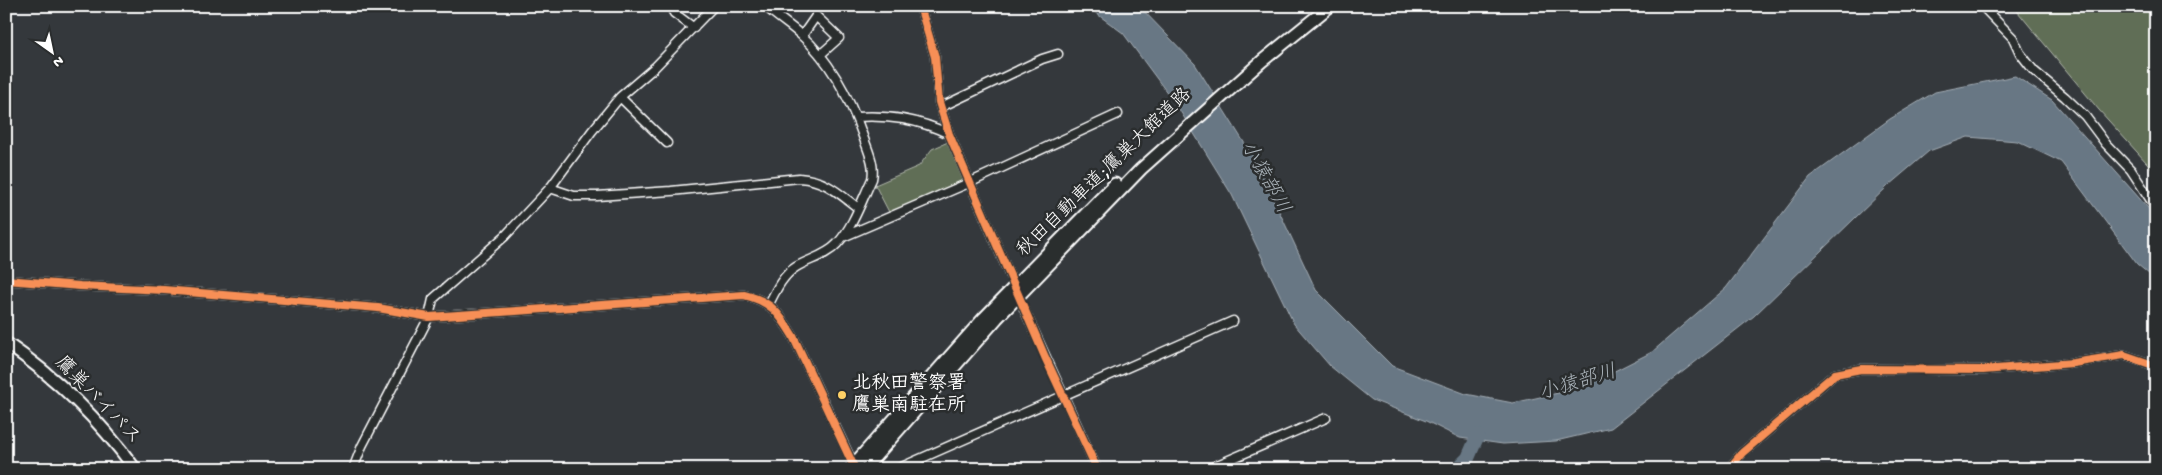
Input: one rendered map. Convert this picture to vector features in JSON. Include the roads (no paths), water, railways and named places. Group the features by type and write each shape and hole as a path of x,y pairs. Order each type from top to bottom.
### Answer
{"highway":[{"name":"秋田自動車道;鷹巣大館道路","path":"858,467 984,318 1075,223 1317,6"},
{"name":"秋田自動車道;鷹巣大館道路","path":"1260,58 1330,6"},
{"name":"鷹巣バイパス","path":"6,343 39,366 68,391 98,422 135,469"}],"street":[{"path":"670,6 674,13 694,28"},
{"path":"353,469 362,446 429,317 433,299 505,236 550,188 620,97 656,67 714,6"},
{"path":"765,6 802,36 820,55 848,99 874,170 872,179 858,208 843,237 836,246 795,268 779,284 769,304"},
{"path":"920,6 935,57 941,107 949,134 1010,276"},
{"path":"1982,6 2013,38 2020,53 2034,71 2084,116 2130,170 2156,208"},
{"path":"802,36 816,16 839,38 820,55"},
{"path":"941,107 1042,59 1058,54"},
{"path":"620,97 667,143"},
{"path":"843,237 971,182 1118,114"},
{"path":"856,117 883,115 903,118 930,125 949,134"},
{"path":"550,188 574,196 597,196 671,191 800,178 816,180 858,208"},
{"path":"7,280 164,290 378,308 429,317 744,295 769,304 785,323 807,363 858,467"},
{"path":"1024,309 1097,469"},
{"path":"897,469 1233,321"},
{"path":"1729,469 1742,452 1835,374 1841,372 1861,369 1983,370 2072,363 2124,355 2156,366"},
{"path":"1208,469 1326,418"}],"water":[{"path":"1086,6 1139,6 1195,64 1255,160 1316,290 1392,366 1466,394 1513,403 1581,388 1652,352 1726,288 1810,177 1890,119 1935,92 2015,76 2052,100 2156,217 2156,280 2137,264 2061,162 2017,141 1968,137 1929,151 1889,185 1754,316 1611,428 1556,441 1503,444 1460,438 1426,421 1372,400 1330,366 1294,324 1232,195 1177,106 1123,33"}],"waterway":[{"path":"1457,469 1468,458 1478,435"}],"place":[{"name":"北秋田警察署 鷹巣南駐在所","path":"842,395"}],"water label":[{"name":"小猿部川","path":"1264,178"},
{"name":"小猿部川","path":"1578,384"}]}
